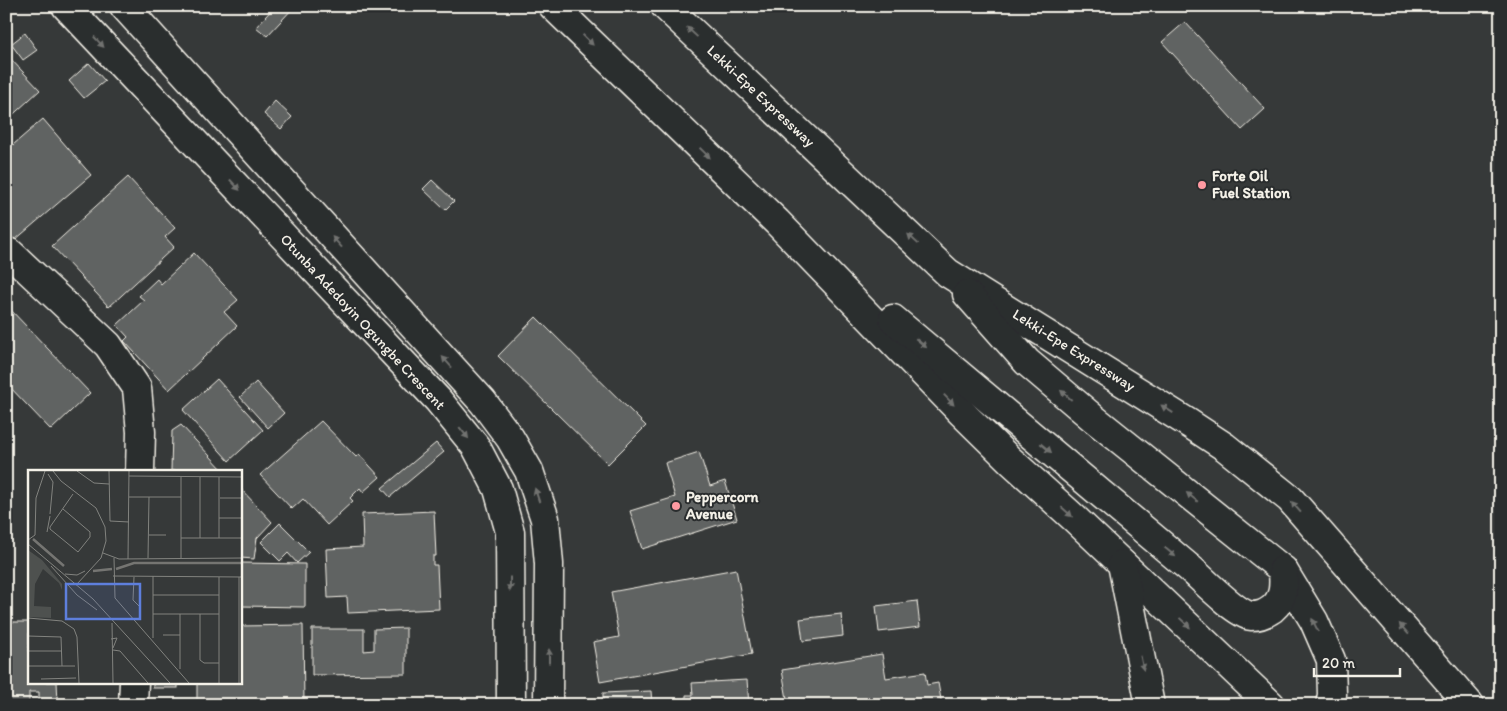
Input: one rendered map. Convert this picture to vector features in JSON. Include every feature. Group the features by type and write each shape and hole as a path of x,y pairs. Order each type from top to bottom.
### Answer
{"main road":[{"name":"Otunba Adedoyin Ogungbe Crescent","path":"66,6 438,400 476,447 498,489 510,532 511,705"},
{"path":"124,6 483,402 510,438 529,471 545,518 549,564 548,705"},
{"path":"553,6 776,222 1004,454 1271,705"},
{"name":"Lekki-Epe Expressway","path":"665,6 948,273 1159,404 1224,447 1290,499 1470,705"},
{"path":"205,154 234,128"},
{"path":"776,222 1186,565 1231,605 1249,616 1264,615 1276,605 1284,591 1282,570"},
{"path":"10,253 108,345 137,388 141,432 140,470"},
{"path":"948,273 1027,362 1093,418 1282,570 1314,621 1331,660 1332,695 1330,705"},
{"path":"1122,564 1150,705"},
{"path":"133,705 134,684"}],"building":[{"path":"275,6 295,6 267,36 256,27"},
{"path":"1185,22 1265,109 1242,130 1162,42"},
{"path":"25,33 37,50 23,60 11,44"},
{"path":"6,54 40,90 6,121"},
{"path":"89,63 105,81 84,98 69,81"},
{"path":"275,101 292,117 281,129 264,114"},
{"path":"43,119 91,175 15,240 6,230 6,151"},
{"path":"128,177 175,228 165,237 174,247 109,307 52,246"},
{"path":"432,180 454,201 445,210 423,189"},
{"path":"194,253 238,300 224,312 237,326 169,390 124,341 128,337 117,325 144,300 139,296 157,279 161,284"},
{"path":"8,307 90,393 51,430 6,383 6,309"},
{"path":"536,317 646,426 608,464 498,356"},
{"path":"217,379 263,430 229,461 183,410"},
{"path":"256,382 284,413 268,428 240,397"},
{"path":"321,421 356,457 359,454 380,477 363,492 360,488 350,498 353,501 327,525 303,499 292,509 260,475"},
{"path":"181,425 223,470 171,470 172,431"},
{"path":"436,443 444,452 390,497 382,488"},
{"path":"699,452 710,486 725,481 737,519 642,549 630,511 675,497 665,463"},
{"path":"241,489 272,522 257,538 254,559 241,558"},
{"path":"434,511 436,556 433,556 433,565 437,565 439,609 348,613 347,597 328,598 326,549 363,547 362,514"},
{"path":"280,523 309,552 297,563 288,553 280,561 261,542"},
{"path":"241,563 305,564 305,607 241,606"},
{"path":"736,569 752,654 600,682 593,642 619,637 611,592"},
{"path":"917,601 920,627 879,632 876,606"},
{"path":"841,614 843,636 803,641 800,619"},
{"path":"6,622 28,622 28,684 57,684 58,703 39,703 39,692 29,692 29,703 6,703"},
{"path":"303,625 304,705 197,705 197,684 241,684 241,626"},
{"path":"406,628 406,674 312,675 312,629 364,629 364,651 374,650 374,629"},
{"path":"882,654 886,678 925,672 927,685 938,683 942,705 788,705 782,670"},
{"path":"747,680 749,705 686,705 686,695 693,695 692,683"},
{"path":"153,684 178,684 178,688 153,688"},
{"path":"651,691 652,705 603,705 603,693"}],"place":[{"name":"Forte Oil Fuel Station","path":"1202,185"},
{"name":"Peppercorn Avenue","path":"676,506"}]}
